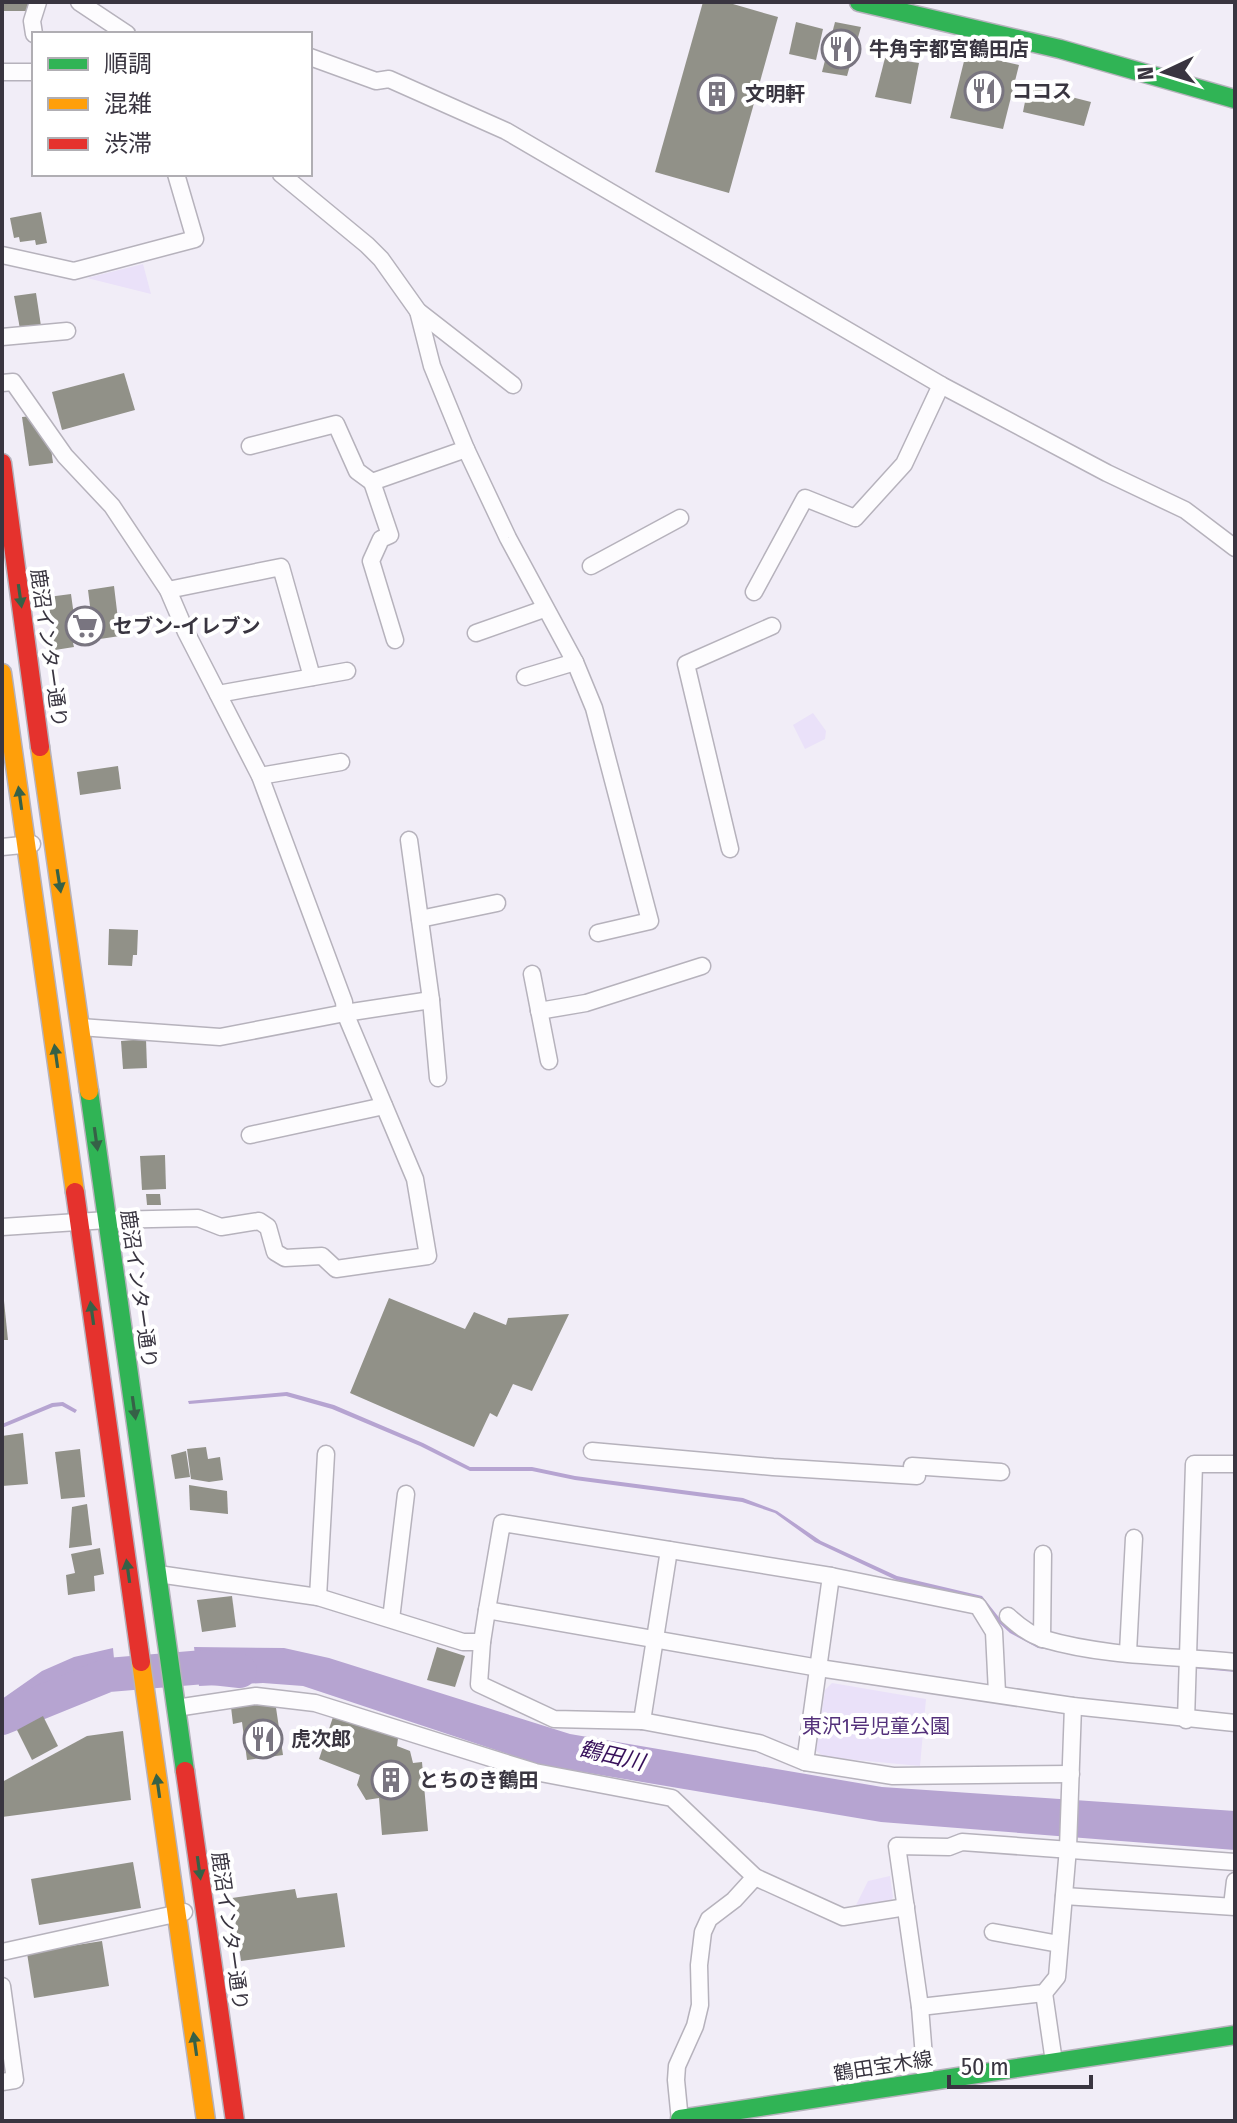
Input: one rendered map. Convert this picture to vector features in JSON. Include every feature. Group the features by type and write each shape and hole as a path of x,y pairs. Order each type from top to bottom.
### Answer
{"main road":[{"path":"859,2 1060,49 1235,99"},
{"name":"鹿沼インター通り","path":"2,463 235,2121"},
{"path":"2,673 206,2121"},
{"name":"鶴田宝木線","path":"680,2120 1235,2035"}],"street":[{"path":"34,32 32,21 38,2"},
{"path":"79,2 124,32"},
{"path":"943,21 948,2"},
{"path":"312,58 376,81 389,79 506,131 941,385 1107,473 1185,510 1235,548"},
{"path":"2,72 32,72"},
{"path":"2,255 74,271 195,239 177,176"},
{"path":"283,176 367,245 418,311 513,385"},
{"path":"418,311 432,366 466,449 544,609 575,662 594,708 650,921 598,933"},
{"path":"2,337 67,331"},
{"path":"2,383 13,382 65,456 127,526 168,590 186,632 260,776 344,1002 345,1013 415,1179 428,1256 336,1269 322,1256 285,1258 275,1252 268,1227 259,1221 221,1227 198,1218 79,1221 2,1227"},
{"path":"754,592 805,498 855,518 904,464 941,385"},
{"path":"250,446 336,424 357,471 372,482 390,535 381,539 371,561 395,640"},
{"path":"372,482 466,449"},
{"path":"591,566 680,518"},
{"path":"168,590 281,567 312,677"},
{"path":"476,633 544,609"},
{"path":"730,849 686,664 772,626"},
{"path":"525,677 575,662"},
{"path":"218,694 347,671"},
{"path":"260,776 341,762"},
{"path":"409,840 431,1000 438,1078"},
{"path":"2,847 53,841"},
{"path":"420,919 497,903"},
{"path":"539,1011 586,1003 702,966"},
{"path":"532,974 549,1061"},
{"path":"80,1027 220,1037 431,1000"},
{"path":"250,1135 384,1106"},
{"path":"592,1451 773,1467 1001,1472"},
{"path":"318,1597 326,1454"},
{"path":"1186,1720 1194,1464 1235,1464"},
{"path":"391,1619 406,1494"},
{"path":"997,1693 994,1632 978,1606 831,1576 502,1523 482,1642 479,1684 554,1719 642,1721 759,1743 805,1762 893,1776 1071,1774"},
{"path":"1128,1652 1134,1538"},
{"path":"642,1721 669,1550"},
{"path":"1042,1639 1043,1554"},
{"path":"158,1574 318,1597 463,1642 482,1642"},
{"path":"805,1762 831,1576"},
{"path":"487,1610 819,1668 1073,1706 1235,1723"},
{"path":"1008,1616 1021,1628 1042,1639 1095,1649 1235,1662"},
{"path":"175,1700 256,1696 315,1703 535,1772 672,1798 755,1877 843,1917 906,1907"},
{"path":"920,2007 1044,1993 1057,1977 1068,1848 1073,1706"},
{"path":"926,2082 920,2007 897,1846 949,1847 962,1842 1235,1862"},
{"path":"680,2120 677,2066 695,2026 700,2005 699,1965 703,1932 709,1919 734,1900 755,1877"},
{"path":"1064,1896 1234,1906 1235,1881"},
{"path":"2,1952 205,1908"},
{"path":"993,1932 1059,1944"},
{"path":"2,1986 15,2080 2,2082"},
{"path":"1044,1993 1054,2062"}],"green space":[{"path":"143,264 151,294 87,278"},
{"path":"813,713 826,731 825,739 805,749 793,725"},
{"name":"東沢1号児童公園","path":"832,1683 926,1699 920,1766 825,1757 816,1751 825,1690"},
{"path":"890,1876 893,1897 889,1904 854,1909 868,1881"}],"water":[{"path":"287,1392 334,1405 470,1467 532,1467 575,1476 743,1498 777,1511 821,1541 897,1576 982,1596 1014,1631 1235,1668 1235,1672 1138,1663 1038,1648 1010,1633 980,1599 896,1580 815,1542 775,1513 742,1502 575,1480 532,1471 470,1471 332,1409 286,1396 189,1404 188,1401"},
{"path":"63,1402 77,1410 75,1413 62,1406 53,1407 2,1428 2,1424 52,1403"},
{"path":"194,1647 284,1648 329,1658 570,1734 882,1787 1235,1811 1235,1850 881,1822 541,1765 303,1686 263,1683 199,1686"},
{"path":"113,1648 116,1680 47,1703 2,1725 2,1699 42,1671 74,1657"}],"building":[{"path":"2,2 29,2 26,11 2,11"},
{"name":"文明軒","path":"703,2 726,2 778,17 729,193 655,172"},
{"name":"文明軒","path":"796,22 823,29 816,60 789,54"},
{"name":"牛角宇都宮鶴田店","path":"835,22 861,27 847,76 822,72"},
{"name":"ココス","path":"966,53 1019,65 1003,129 950,118"},
{"path":"885,58 919,63 911,104 875,97"},
{"path":"1028,86 1091,102 1084,126 1023,112"},
{"path":"41,212 47,243 36,245 35,240 20,242 19,237 14,238 10,218"},
{"path":"36,293 41,326 20,329 14,296"},
{"path":"124,373 135,410 62,430 52,392"},
{"path":"33,416 51,448 53,463 29,466 22,417"},
{"name":"セブン-イレブン","path":"114,586 120,636 73,643 74,647 55,650 48,597 71,594 74,616 91,614 88,590"},
{"path":"118,766 121,789 80,795 77,772"},
{"path":"109,929 138,930 137,955 133,955 132,966 108,965"},
{"path":"146,1039 147,1068 123,1069 121,1041"},
{"path":"165,1155 166,1189 142,1190 140,1156"},
{"path":"146,1194 160,1194 161,1205 147,1205"},
{"path":"389,1298 465,1329 474,1312 506,1325 508,1318 569,1314 532,1391 513,1384 497,1417 490,1413 474,1447 350,1393"},
{"path":"4,1301 8,1340 2,1340"},
{"path":"23,1433 28,1484 2,1486 2,1436"},
{"path":"206,1447 208,1459 220,1457 223,1480 209,1482 191,1479 187,1449"},
{"path":"80,1449 85,1497 61,1499 55,1452"},
{"path":"186,1451 190,1477 175,1479 171,1455"},
{"path":"189,1485 227,1491 228,1514 190,1510"},
{"path":"87,1504 92,1545 69,1548 72,1507"},
{"path":"100,1548 104,1574 94,1576 95,1591 68,1595 66,1575 75,1573 71,1554"},
{"path":"232,1596 236,1627 202,1632 197,1600"},
{"path":"437,1647 465,1656 455,1687 427,1680"},
{"name":"虎次郎","path":"275,1701 283,1755 247,1760 242,1722 233,1724 231,1707"},
{"path":"43,1716 58,1746 32,1760 17,1730"},
{"name":"とちのき鶴田","path":"333,1717 398,1738 397,1746 410,1751 413,1763 422,1762 428,1831 382,1835 379,1798 366,1800 357,1785 360,1775 319,1759"},
{"path":"123,1731 131,1800 2,1817 2,1782 87,1736"},
{"path":"133,1862 141,1908 39,1925 31,1879"},
{"path":"295,1889 297,1898 337,1893 345,1947 241,1961 232,1898"},
{"path":"102,1941 109,1986 34,1998 27,1953"}],"waterway":[{"name":"鶴田川","path":"2,1718 108,1675 204,1667 240,1671"}],"traffic: fast":[{"path":"859,2 1060,49 1235,99"},
{"path":"89,1091 185,1771"},
{"path":"680,2119 1235,2035"}],"traffic: slow":[{"path":"2,673 75,1192"},
{"path":"40,747 89,1091"},
{"path":"141,1662 206,2121"}],"traffic: jam":[{"path":"2,463 40,747"},
{"path":"75,1192 141,1662"},
{"path":"185,1771 235,2121"}],"place":[{"name":"牛角宇都宮鶴田店","path":"841,49"},
{"name":"ココス","path":"984,91"},
{"name":"文明軒","path":"717,94"},
{"name":"セブン-イレブン","path":"85,626"},
{"name":"虎次郎","path":"263,1739"},
{"name":"とちのき鶴田","path":"391,1780"}]}
